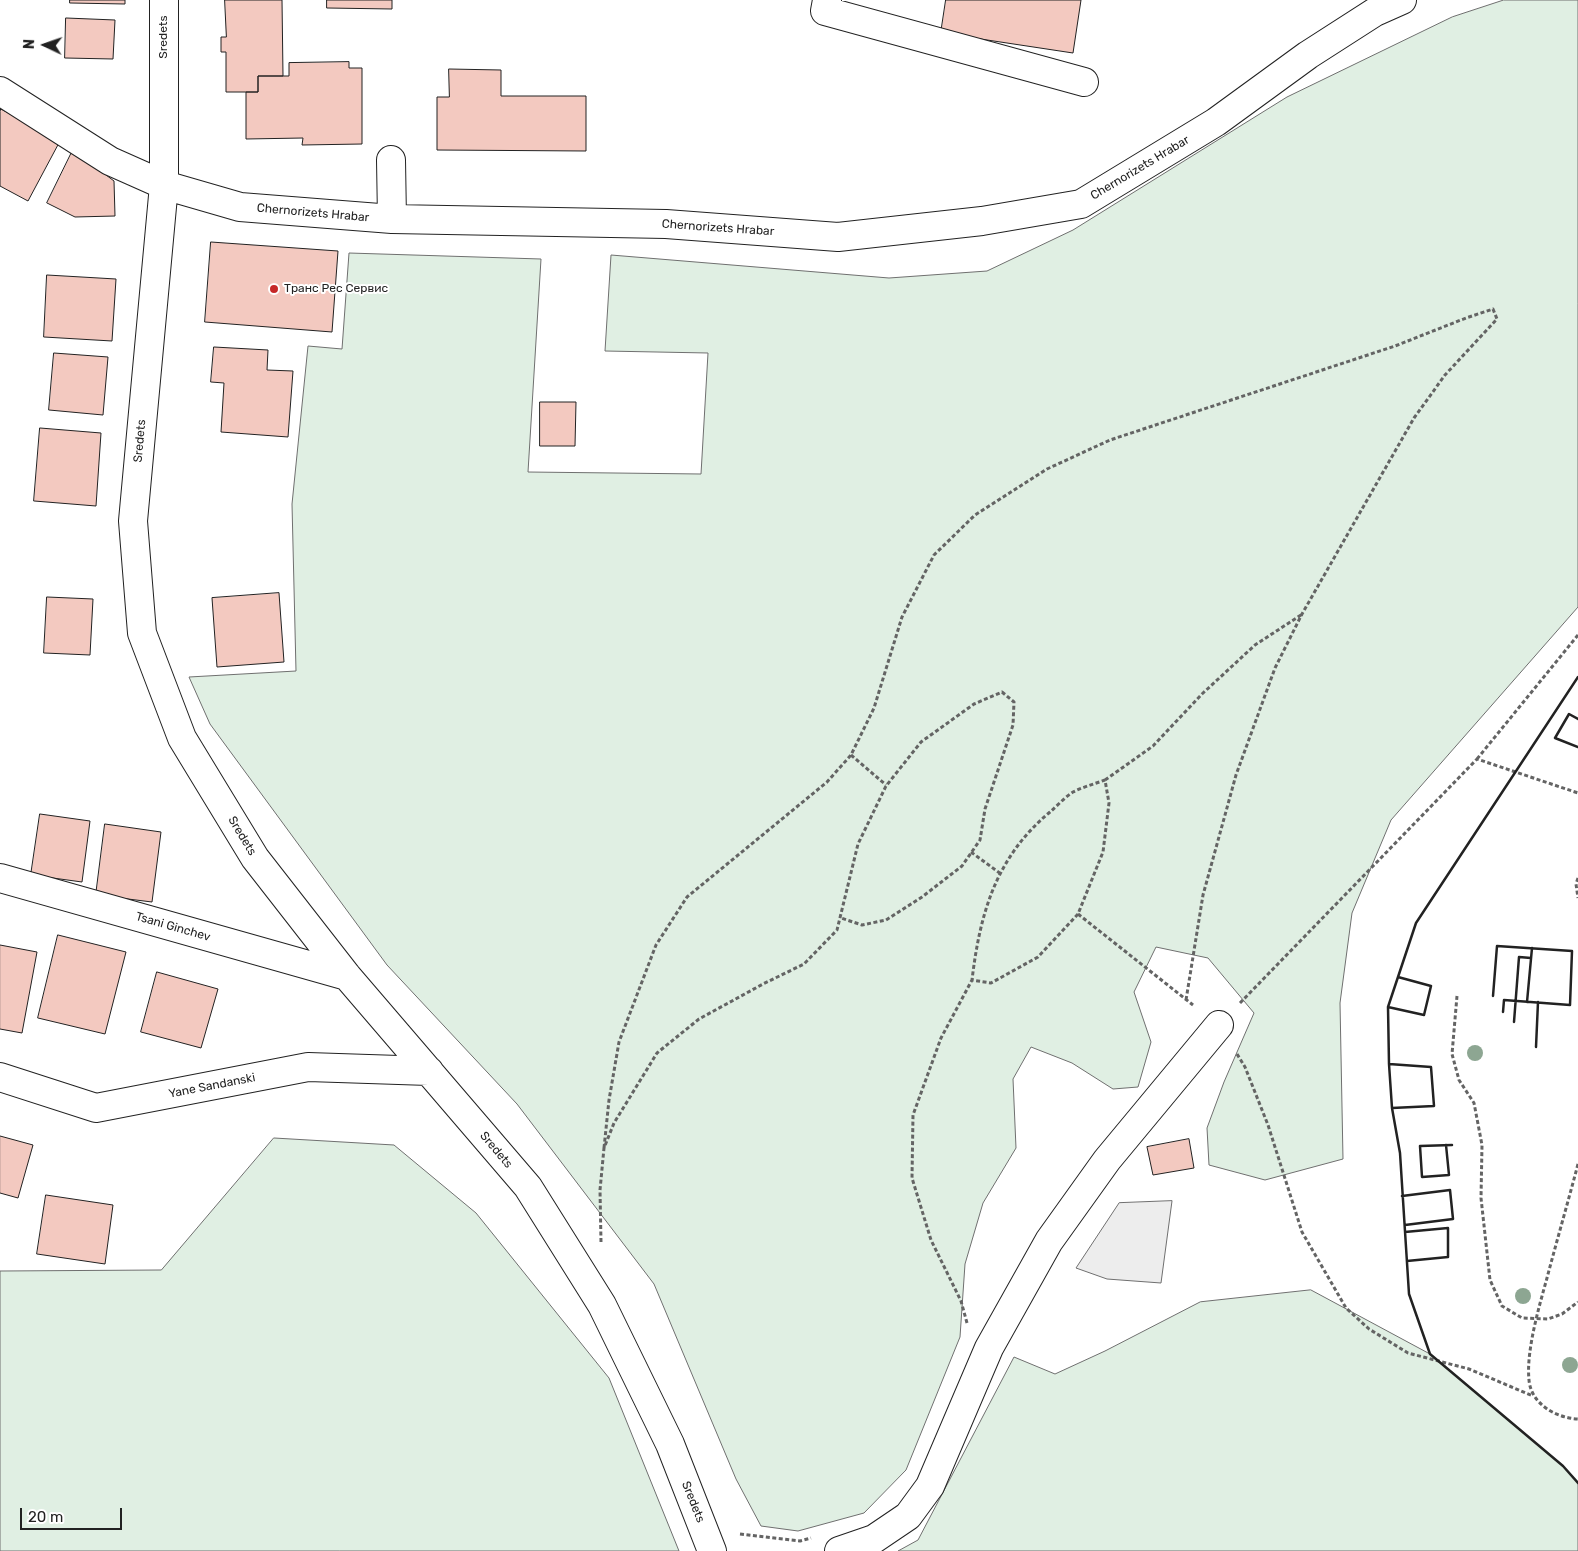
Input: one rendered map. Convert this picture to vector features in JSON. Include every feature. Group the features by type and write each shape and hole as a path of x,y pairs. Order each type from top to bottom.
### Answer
{"street":[{"name":"Sredets","path":"164,0 164,185 133,521 142,633 182,738 255,858 347,976 528,1188 602,1305 670,1444 707,1539"},
{"path":"826,0 824,11 1084,82"},
{"name":"Chernorizets Hrabar","path":"0,92 110,161 164,185 240,207 392,219 666,224 838,237 982,221 1081,204 1216,122 1308,54 1375,12 1402,0"},
{"path":"390,160 392,219"},
{"name":"Tsani Ginchev","path":"0,878 347,976"},
{"path":"828,1543 874,1539 908,1516 930,1486 990,1348 1049,1241 1107,1160 1219,1025"},
{"name":"Yane Sandanski","path":"0,1077 96,1108 308,1067 429,1071"}],"path":[{"path":"601,1247 600,1190 609,1100 619,1042 656,946 687,896 827,782 850,755 874,708 902,617 934,555 975,515 1047,469 1110,440 1394,346 1493,309 1498,319 1445,375 1414,418 1302,614 1275,668 1236,775 1203,895 1186,1000"},
{"path":"968,1326 961,1301 931,1240 912,1178 913,1115 941,1038 972,980 977,940 988,900 1010,855 1039,821 1072,793 1105,780 1153,746 1202,694 1255,645 1302,614"},
{"path":"1219,1025 1477,759 1578,635"},
{"path":"604,1148 614,1123 657,1053 699,1018 804,964 837,930 858,844 886,786 921,742 974,704 1002,692 1014,702 1013,725 985,809 980,840 972,852 962,866 922,897 886,920 862,926 841,918"},
{"path":"850,755 886,786"},
{"path":"1477,759 1578,793"},
{"path":"972,980 992,983 1038,958 1078,914 1103,852 1109,803 1105,780"},
{"path":"972,852 1001,874"},
{"path":"1578,878 1576,884 1578,898"},
{"path":"1078,914 1219,1025 1245,1067 1265,1116 1302,1232 1346,1308 1369,1329 1408,1353 1469,1369 1533,1396 1542,1405 1556,1414 1570,1419 1578,1419"},
{"path":"1457,996 1452,1054 1459,1080 1474,1103 1482,1145 1481,1198 1490,1280 1502,1306 1522,1318 1548,1319 1562,1314 1578,1302"},
{"path":"1533,1396 1528,1381 1536,1318 1578,1164"},
{"path":"707,1539 751,1536 828,1543"}],"green space":[{"path":"1504,0 1578,0 1578,607 1391,820 1352,913 1340,1003 1343,1159 1265,1180 1209,1165 1207,1128 1224,1082 1254,1013 1208,958 1156,947 1134,992 1151,1042 1138,1087 1113,1089 1072,1063 1031,1047 1013,1079 1016,1148 983,1203 965,1264 960,1337 906,1470 864,1513 798,1531 761,1526 736,1479 654,1284 517,1104 387,965 210,724 189,677 296,671 292,504 308,346 342,349 349,253 541,259 528,472 701,474 708,353 605,351 611,255 889,278 987,271 1073,230 1287,97 1452,17"},
{"path":"274,1138 394,1145 476,1213 609,1378 679,1551 0,1551 0,1271 161,1270"},
{"path":"1311,1290 1430,1354 1563,1466 1578,1483 1578,1551 898,1551 918,1540 1014,1357 1055,1374 1105,1351 1200,1302"}],"shaded area":[{"path":"1172,1201 1161,1283 1107,1279 1076,1268 1119,1203"}],"building":[{"path":"70,0 125,0 125,4 70,3"},
{"path":"225,0 282,0 283,76 258,76 258,92 226,92 226,52 221,52 221,37 226,37"},
{"path":"327,0 392,0 392,9 327,8"},
{"path":"946,0 1081,0 1073,53 941,33"},
{"path":"66,18 115,20 113,59 65,58"},
{"path":"349,62 349,68 362,68 362,144 302,145 303,138 246,139 246,92 258,92 258,76 289,76 289,63"},
{"path":"449,69 501,70 501,96 586,96 586,151 437,150 437,97 449,97"},
{"path":"1,109 60,141 28,201 0,186"},
{"path":"73,150 114,181 115,216 75,217 47,203"},
{"path":"211,242 338,251 332,332 205,322"},
{"path":"47,275 116,279 112,341 44,337"},
{"path":"214,347 268,350 267,370 293,371 288,437 221,432 224,383 211,382"},
{"path":"54,353 108,357 103,415 49,410"},
{"path":"540,402 576,402 575,446 540,446"},
{"path":"40,428 101,433 96,506 34,501"},
{"path":"279,593 284,662 217,667 212,598"},
{"path":"47,597 93,599 90,655 44,653"},
{"path":"40,814 90,821 82,882 31,875"},
{"path":"105,824 161,832 152,902 96,895"},
{"path":"58,935 126,952 105,1034 38,1018"},
{"path":"0,945 37,952 22,1033 0,1029"},
{"path":"157,972 218,989 201,1048 141,1032"},
{"path":"0,1136 33,1145 18,1198 0,1193"},
{"path":"1189,1139 1194,1168 1153,1175 1147,1147"},
{"path":"46,1195 113,1205 105,1264 37,1254"}],"wall":[{"path":"1578,677 1416,923 1388,1007 1392,1108 1400,1153 1409,1294 1430,1354 1563,1466 1578,1483"},
{"path":"1578,719 1569,714 1555,738 1578,747"},
{"path":"1493,996 1497,946 1572,951 1570,1005 1504,1000 1503,1012"},
{"path":"1527,1002 1532,948"},
{"path":"1514,1022 1519,957 1531,958"},
{"path":"1388,1007 1424,1015 1431,986 1398,977"},
{"path":"1536,1047 1538,1002"},
{"path":"1389,1064 1431,1067 1434,1106 1392,1108"},
{"path":"1446,1145 1449,1175 1422,1177 1420,1146 1452,1145"},
{"path":"1402,1196 1450,1190 1453,1219 1405,1225"},
{"path":"1405,1232 1448,1228 1448,1257 1407,1261"}],"place":[{"name":"Транс Рес Сервис","path":"274,289"}]}
